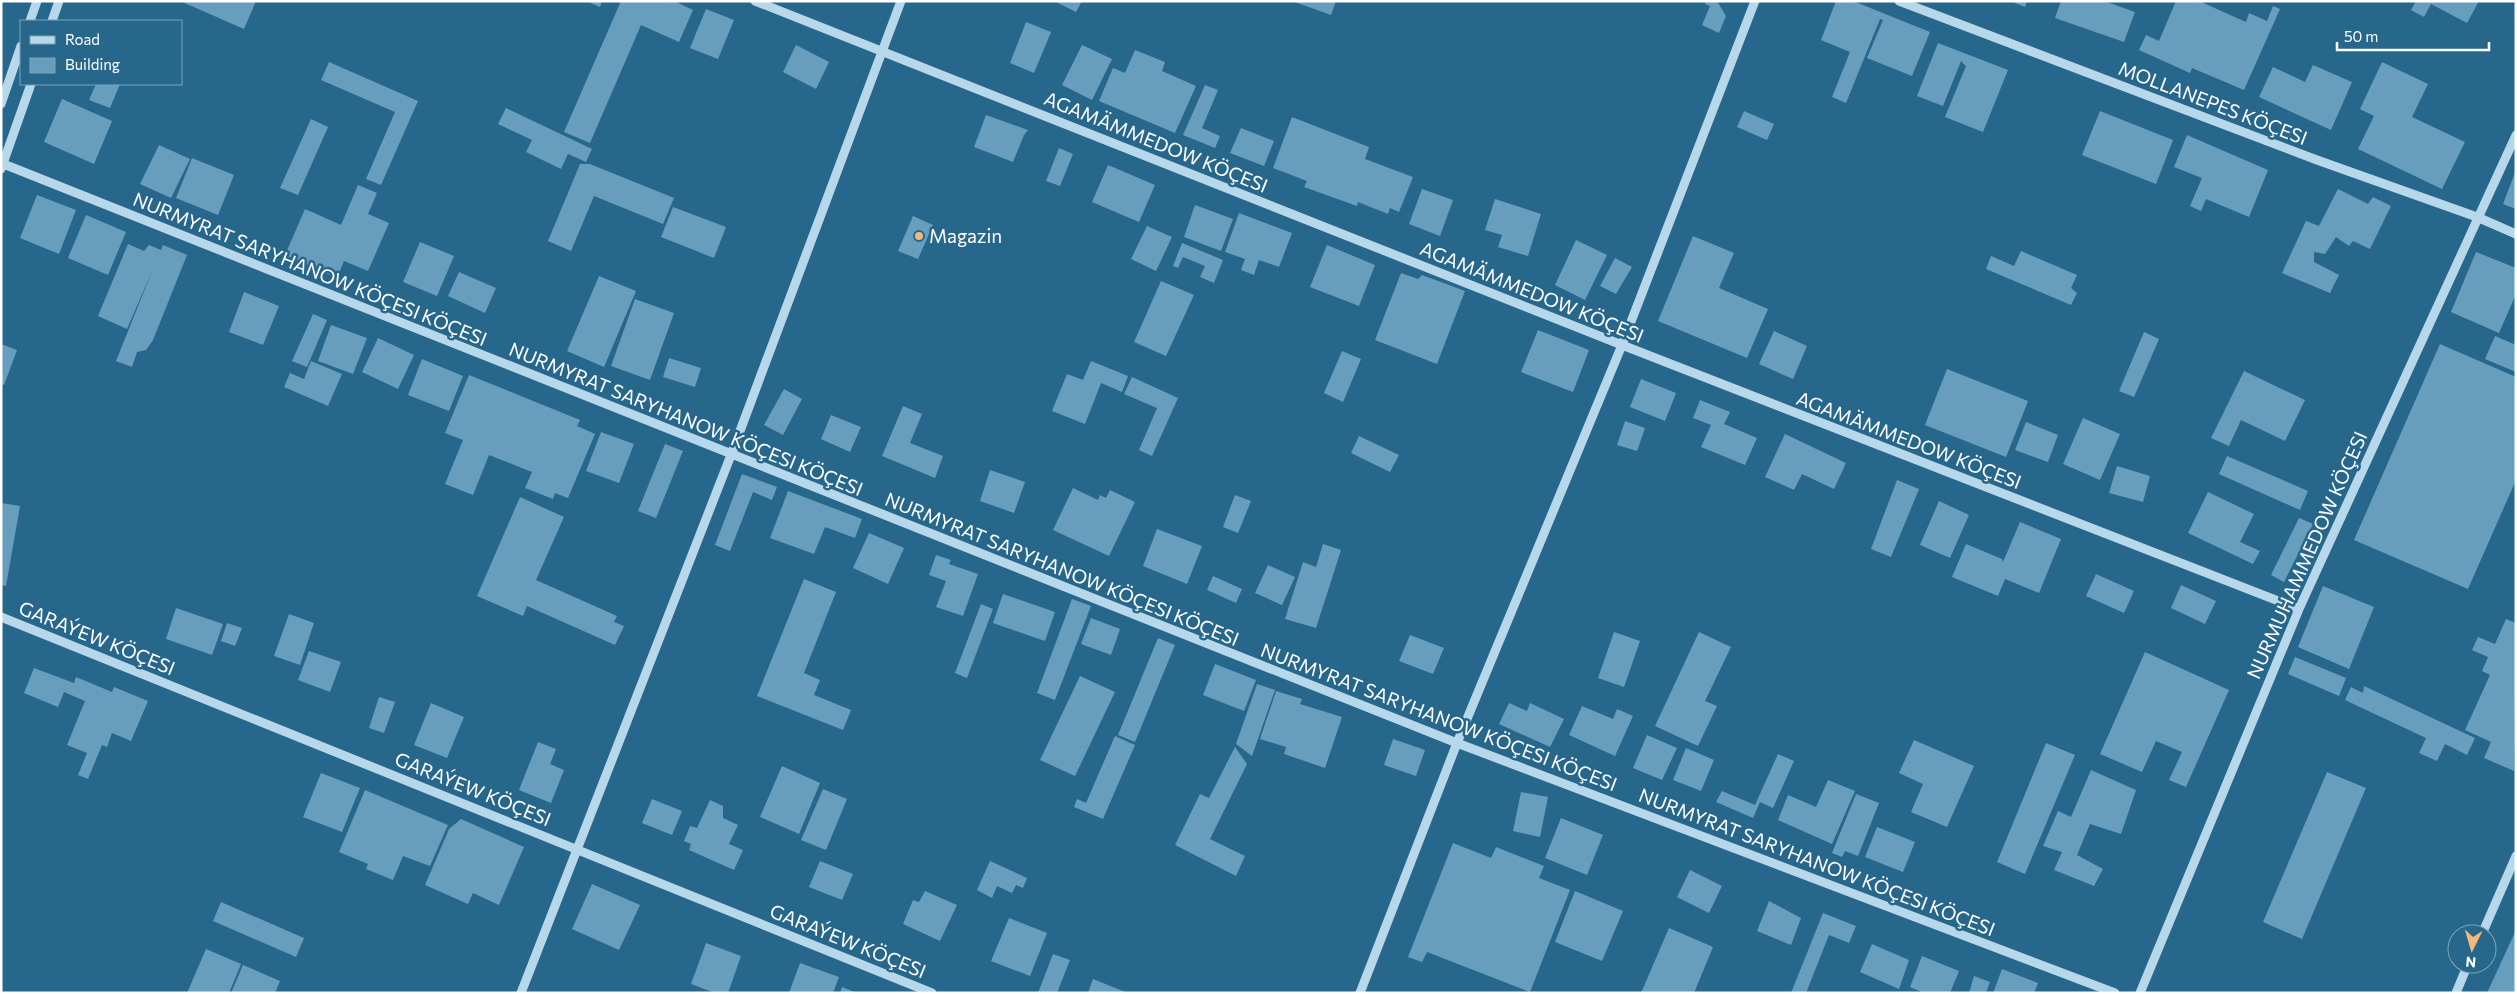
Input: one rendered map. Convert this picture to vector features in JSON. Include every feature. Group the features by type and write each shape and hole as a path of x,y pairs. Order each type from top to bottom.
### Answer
{"street":[{"path":"30,20 37,1"},
{"path":"52,20 59,1"},
{"name":"AGAMÄMMEDOW KÖÇESI","path":"755,1 1622,345 2298,609"},
{"path":"521,993 731,455 901,1"},
{"path":"1360,993 1457,743 1622,345 1755,1"},
{"name":"MOLLANEPES KÖÇESI","path":"1899,1 2317,160 2477,217 2516,234"},
{"path":"1,104 20,49"},
{"path":"2,165 31,85"},
{"name":"NURMUHAMMEDOW KÖÇESI","path":"2140,993 2298,609 2516,135"},
{"name":"NURMYRAT SARYHANOW KÖÇESI KÖÇESI","path":"2,165 1457,743 2115,993"},
{"name":"GARAÝEW KÖÇESI","path":"1,617 932,993"},
{"path":"2486,924 2516,856"},
{"path":"2456,993 2464,974"}],"building":[{"path":"180,1 256,1 244,29"},
{"path":"586,1 602,1 600,7"},
{"path":"621,1 674,1 693,10 679,42 641,25 590,143 564,132"},
{"path":"1054,1 1082,1 1076,12"},
{"path":"1292,1 1336,1 1331,15"},
{"path":"1706,1 1717,1 1726,16 1719,33 1702,25 1710,6 1705,4"},
{"path":"1836,1 1853,1 1930,32 1912,76 1867,58 1883,20 1880,19 1846,103 1832,97 1850,52 1821,40"},
{"path":"2010,1 2027,1 2025,7"},
{"path":"2061,1 2104,1 2135,12 2124,42 2055,18"},
{"path":"2176,1 2199,1 2246,22 2249,13 2267,21 2273,6 2280,9 2244,90 2192,68 2190,73 2139,50 2146,35 2159,41"},
{"path":"2416,1 2479,1 2467,23 2431,4 2424,17 2411,10"},
{"path":"706,9 734,20 718,59 690,48"},
{"path":"1026,22 1051,32 1034,73 1010,63"},
{"path":"1938,43 2008,70 1983,132 1945,117 1966,66 1961,61 1943,106 1917,96"},
{"path":"796,45 829,62 816,89 783,72"},
{"path":"1082,45 1112,59 1092,100 1062,85"},
{"path":"1135,50 1165,62 1162,71 1196,86 1175,133 1099,101 1113,68 1125,73"},
{"path":"329,62 418,101 381,185 366,179 395,112 321,80"},
{"path":"2382,62 2428,84 2412,117 2465,142 2442,189 2358,149 2374,116 2360,109"},
{"path":"2313,65 2352,82 2331,130 2259,97 2273,67 2305,82"},
{"path":"96,85 120,85 110,108 89,100"},
{"path":"1205,85 1218,90 1202,128 1220,136 1215,148 1183,135"},
{"path":"62,99 112,121 94,164 44,142"},
{"path":"506,108 592,149 586,162 568,154 561,169 526,152 532,140 498,124"},
{"path":"1744,111 1774,124 1767,140 1737,127"},
{"path":"2100,111 2173,140 2156,184 2082,155"},
{"path":"986,115 1028,130 1013,162 974,147"},
{"path":"1292,117 1369,147 1365,159 1413,177 1399,212 1390,208 1388,214 1358,202 1357,206 1304,187 1307,181 1273,168"},
{"path":"311,119 328,127 298,195 280,188"},
{"path":"1241,128 1274,141 1264,166 1230,153"},
{"path":"2187,135 2268,170 2249,217 2206,199 2201,211 2190,206 2202,178 2174,167"},
{"path":"159,145 190,159 171,198 140,184"},
{"path":"1059,148 1073,154 1060,186 1046,181"},
{"path":"192,158 234,175 218,215 176,198"},
{"path":"580,164 590,164 674,198 663,224 594,196 571,251 548,241"},
{"path":"1108,165 1155,185 1139,222 1092,202"},
{"path":"2516,170 2516,209 2503,204"},
{"path":"358,185 377,193 368,214 389,223 368,271 344,261 337,278 285,255 305,209 341,225"},
{"path":"1422,189 1453,200 1440,236 1409,224"},
{"path":"2338,189 2368,204 2373,197 2391,206 2370,249 2353,241 2349,246 2336,237 2325,254 2314,252 2314,262 2339,275 2330,293 2282,273 2306,221 2319,226"},
{"path":"37,195 76,210 59,254 20,238"},
{"path":"1495,199 1541,214 1528,256 1498,247 1502,235 1485,230"},
{"path":"1195,205 1233,219 1221,251 1184,237"},
{"path":"673,207 726,227 714,258 661,237"},
{"path":"1239,213 1292,233 1279,267 1259,260 1254,275 1241,270 1245,259 1225,252"},
{"path":"86,215 126,232 108,275 68,258"},
{"path":"913,216 933,225 918,259 898,251"},
{"path":"1147,226 1172,237 1156,271 1131,259"},
{"path":"1693,236 1734,253 1719,288 1768,309 1747,358 1658,321"},
{"path":"1576,240 1607,255 1585,300 1555,285"},
{"path":"420,242 454,256 437,296 403,282"},
{"path":"1182,243 1223,260 1214,283 1200,277 1205,266 1183,257 1178,268 1173,266"},
{"path":"128,244 144,251 149,245 161,250 163,245 187,255 153,340 146,350 137,352 132,367 116,361 153,269 127,329 98,316"},
{"path":"1327,245 1375,265 1359,306 1310,287"},
{"path":"2021,251 2077,275 2071,288 2077,293 2071,305 1986,269 1991,256 2014,266"},
{"path":"2476,252 2516,268 2516,294 2499,333 2451,312"},
{"path":"1615,258 1632,267 1616,294 1600,286"},
{"path":"459,272 496,288 485,313 448,296"},
{"path":"1401,273 1418,279 1422,275 1465,291 1437,364 1375,340"},
{"path":"599,276 636,291 604,367 567,351"},
{"path":"1161,281 1194,295 1166,356 1134,342"},
{"path":"244,292 279,306 263,345 229,332"},
{"path":"635,299 674,313 650,380 611,366"},
{"path":"313,314 327,320 307,367 292,361"},
{"path":"331,325 367,338 353,374 318,361"},
{"path":"1538,330 1589,350 1573,392 1521,372"},
{"path":"1774,331 1807,346 1793,379 1759,364"},
{"path":"2144,332 2159,339 2134,397 2119,391"},
{"path":"2495,336 2516,345 2516,372 2485,359"},
{"path":"378,338 414,355 398,389 362,372"},
{"path":"1,344 17,350 4,385 1,384"},
{"path":"2440,344 2516,377 2516,480 2468,589 2354,540"},
{"path":"1342,351 1361,359 1343,402 1324,393"},
{"path":"669,358 701,368 695,387 663,377"},
{"path":"422,359 463,376 449,411 408,395"},
{"path":"311,361 342,374 328,406 284,387 290,373 304,379"},
{"path":"1091,361 1128,376 1122,392 1101,383 1085,424 1052,411 1067,374 1083,380"},
{"path":"1947,369 2028,401 2006,457 1925,425"},
{"path":"2244,371 2305,400 2285,441 2241,420 2229,446 2211,438"},
{"path":"469,375 580,420 577,426 595,434 568,498 555,493 553,499 525,488 532,472 489,455 473,495 445,484 463,440 445,433"},
{"path":"1132,377 1178,398 1152,456 1139,450 1157,408 1124,394"},
{"path":"1641,379 1676,393 1665,421 1630,407"},
{"path":"784,389 802,399 783,435 764,425"},
{"path":"1700,400 1730,412 1724,424 1757,438 1745,465 1701,447 1711,425 1693,418"},
{"path":"903,406 922,414 910,443 943,456 935,478 882,456"},
{"path":"831,415 861,427 850,452 821,439"},
{"path":"2083,418 2120,434 2100,480 2063,464"},
{"path":"1625,421 1645,428 1637,451 1617,445"},
{"path":"2026,422 2058,435 2048,462 2015,450"},
{"path":"601,432 634,444 619,483 586,471"},
{"path":"1785,434 1846,463 1834,489 1802,474 1794,490 1765,477"},
{"path":"1359,436 1399,455 1390,472 1351,453"},
{"path":"665,444 683,451 656,518 638,511"},
{"path":"2227,456 2308,491 2300,510 2219,474"},
{"path":"2117,466 2150,476 2143,502 2109,493"},
{"path":"990,470 1025,482 1014,513 980,501"},
{"path":"742,474 777,487 772,500 753,492 730,551 715,545"},
{"path":"1897,480 1919,489 1891,557 1871,549"},
{"path":"1073,488 1098,500 1100,495 1106,498 1110,490 1135,502 1109,556 1053,530"},
{"path":"788,491 862,519 855,538 825,527 814,554 770,538"},
{"path":"2208,492 2254,514 2240,542 2260,551 2253,564 2188,533"},
{"path":"1235,495 1251,501 1238,533 1223,527"},
{"path":"520,497 564,517 536,580 617,616 614,622 624,626 615,645 527,606 523,616 477,596"},
{"path":"1939,501 1969,515 1950,558 1920,545"},
{"path":"1,503 20,506 6,586 1,585"},
{"path":"2299,518 2313,524 2284,582 2271,575"},
{"path":"2020,522 2061,539 2039,593 2005,579 1998,596 1952,577 1966,544 2002,559 2003,562"},
{"path":"1157,529 1202,546 1187,584 1143,566"},
{"path":"869,533 904,548 888,584 853,568"},
{"path":"1323,544 1341,550 1316,628 1285,619 1303,562 1316,567"},
{"path":"936,555 951,560 949,564 978,574 963,616 936,607 946,581 929,575"},
{"path":"1268,565 1295,577 1282,605 1255,593"},
{"path":"2096,574 2134,591 2124,613 2086,596"},
{"path":"1213,576 1242,589 1236,603 1207,590"},
{"path":"804,579 836,592 804,673 820,680 814,695 851,710 843,730 757,696"},
{"path":"2181,585 2216,601 2205,624 2171,608"},
{"path":"2323,586 2374,607 2349,669 2298,647"},
{"path":"1003,594 1055,612 1045,641 993,623"},
{"path":"1072,599 1091,606 1055,700 1037,693"},
{"path":"981,604 993,609 967,678 955,673"},
{"path":"176,608 223,624 212,655 166,639"},
{"path":"289,614 314,623 300,665 274,656"},
{"path":"1091,618 1120,629 1111,655 1081,644"},
{"path":"2506,619 2516,623 2514,771 2484,758 2491,742 2465,730 2490,675 2482,671 2488,657 2472,650 2478,637 2495,644"},
{"path":"227,623 242,628 235,646 221,641"},
{"path":"1614,632 1640,641 1624,687 1598,678"},
{"path":"1699,632 1731,647 1705,701 1717,706 1698,746 1655,726"},
{"path":"1410,635 1444,648 1433,674 1399,661"},
{"path":"1158,638 1175,645 1135,742 1118,735"},
{"path":"309,651 341,662 330,692 298,680"},
{"path":"2145,652 2229,690 2186,787 2169,780 2182,752 2156,741 2142,772 2100,754"},
{"path":"2295,657 2346,678 2339,696 2288,674"},
{"path":"1215,664 1256,680 1244,711 1203,695"},
{"path":"34,668 74,683 76,677 112,692 114,687 148,701 131,741 112,733 107,747 102,745 88,779 78,775 87,753 67,745 85,701 64,692 58,707 24,693"},
{"path":"1080,676 1115,692 1075,776 1040,760"},
{"path":"1257,684 1275,690 1252,756 1236,744"},
{"path":"2364,686 2475,738 2467,755 2445,744 2437,761 2419,753 2426,738 2345,700 2351,687 2363,693"},
{"path":"1276,691 1302,699 1300,704 1342,717 1325,768 1284,754 1286,747 1260,739"},
{"path":"379,697 395,702 384,733 369,728"},
{"path":"431,703 464,717 447,758 414,745"},
{"path":"1509,703 1527,711 1530,703 1564,719 1550,747 1499,724"},
{"path":"1582,706 1613,719 1617,709 1633,716 1615,756 1569,735"},
{"path":"1647,735 1677,748 1662,780 1633,768"},
{"path":"1115,736 1135,745 1103,819 1074,807 1077,799 1086,803"},
{"path":"1393,739 1425,750 1416,776 1384,765"},
{"path":"1914,740 1974,766 1947,827 1911,812 1923,784 1899,773"},
{"path":"538,742 556,749 550,764 564,770 551,803 519,790"},
{"path":"2046,743 2075,755 2025,874 1997,862"},
{"path":"1235,747 1247,764 1210,839 1245,856 1236,876 1175,845 1200,794 1209,798"},
{"path":"1686,748 1714,760 1701,791 1673,780"},
{"path":"1778,754 1794,761 1773,808 1760,802 1753,818 1716,802 1722,791 1755,805"},
{"path":"782,766 820,783 799,834 760,817"},
{"path":"2091,770 2136,790 2121,834 2090,824 2077,855 2103,869 2094,886 2054,870 2062,852 2043,846 2058,811 2071,817"},
{"path":"2327,772 2366,788 2302,939 2263,922"},
{"path":"321,773 360,788 342,832 303,817"},
{"path":"1828,780 1855,791 1832,844 1778,820 1788,795 1816,807"},
{"path":"823,789 847,799 826,850 801,840"},
{"path":"365,790 448,825 430,866 403,856 393,880 366,869 368,864 339,852"},
{"path":"1521,792 1548,797 1540,837 1513,831"},
{"path":"1856,794 1879,803 1858,856 1845,851 1842,857 1832,853"},
{"path":"652,799 682,811 672,835 642,823"},
{"path":"710,800 723,806 723,818 738,825 729,844 743,850 734,870 689,850 691,844 684,841 690,826 697,828"},
{"path":"1561,818 1603,835 1587,875 1545,858"},
{"path":"461,819 524,847 499,905 473,893 468,904 425,885 449,829"},
{"path":"1877,827 1915,842 1903,872 1865,857"},
{"path":"1453,843 1491,858 1496,847 1544,866 1539,878 1570,890 1530,992 1427,952 1422,962 1408,957"},
{"path":"820,861 853,874 842,900 809,887"},
{"path":"990,861 1027,878 1023,888 1016,885 1012,893 997,886 992,898 977,890"},
{"path":"1690,870 1722,886 1709,913 1677,897"},
{"path":"592,884 640,905 619,950 572,929"},
{"path":"925,891 957,905 940,941 903,924 913,900 919,902"},
{"path":"1575,891 1623,911 1602,961 1555,942"},
{"path":"1769,901 1801,918 1791,945 1757,931"},
{"path":"221,902 304,938 296,957 213,921"},
{"path":"1823,913 1856,926 1849,943 1829,935 1806,993 1791,993"},
{"path":"1009,918 1047,933 1030,976 991,961"},
{"path":"1669,928 1713,947 1694,993 1641,993"},
{"path":"2516,930 2516,993 2487,993"},
{"path":"706,943 741,956 728,993 715,993 691,984"},
{"path":"1872,944 1909,960 1899,989 1860,972"},
{"path":"206,949 241,964 229,993 187,993"},
{"path":"1053,954 1070,960 1057,993 1038,993"},
{"path":"1922,956 1959,971 1950,993 1924,993 1910,987"},
{"path":"800,963 839,977 833,993 789,993"},
{"path":"243,965 280,981 275,993 231,993"},
{"path":"2002,969 2038,983 2034,993 1993,993"},
{"path":"1974,976 1990,982 1986,993 1969,993"},
{"path":"1093,979 1128,993 1088,993"},
{"path":"842,987 857,993 840,993"}],"place":[{"name":"Magazin","path":"919,236"}]}
